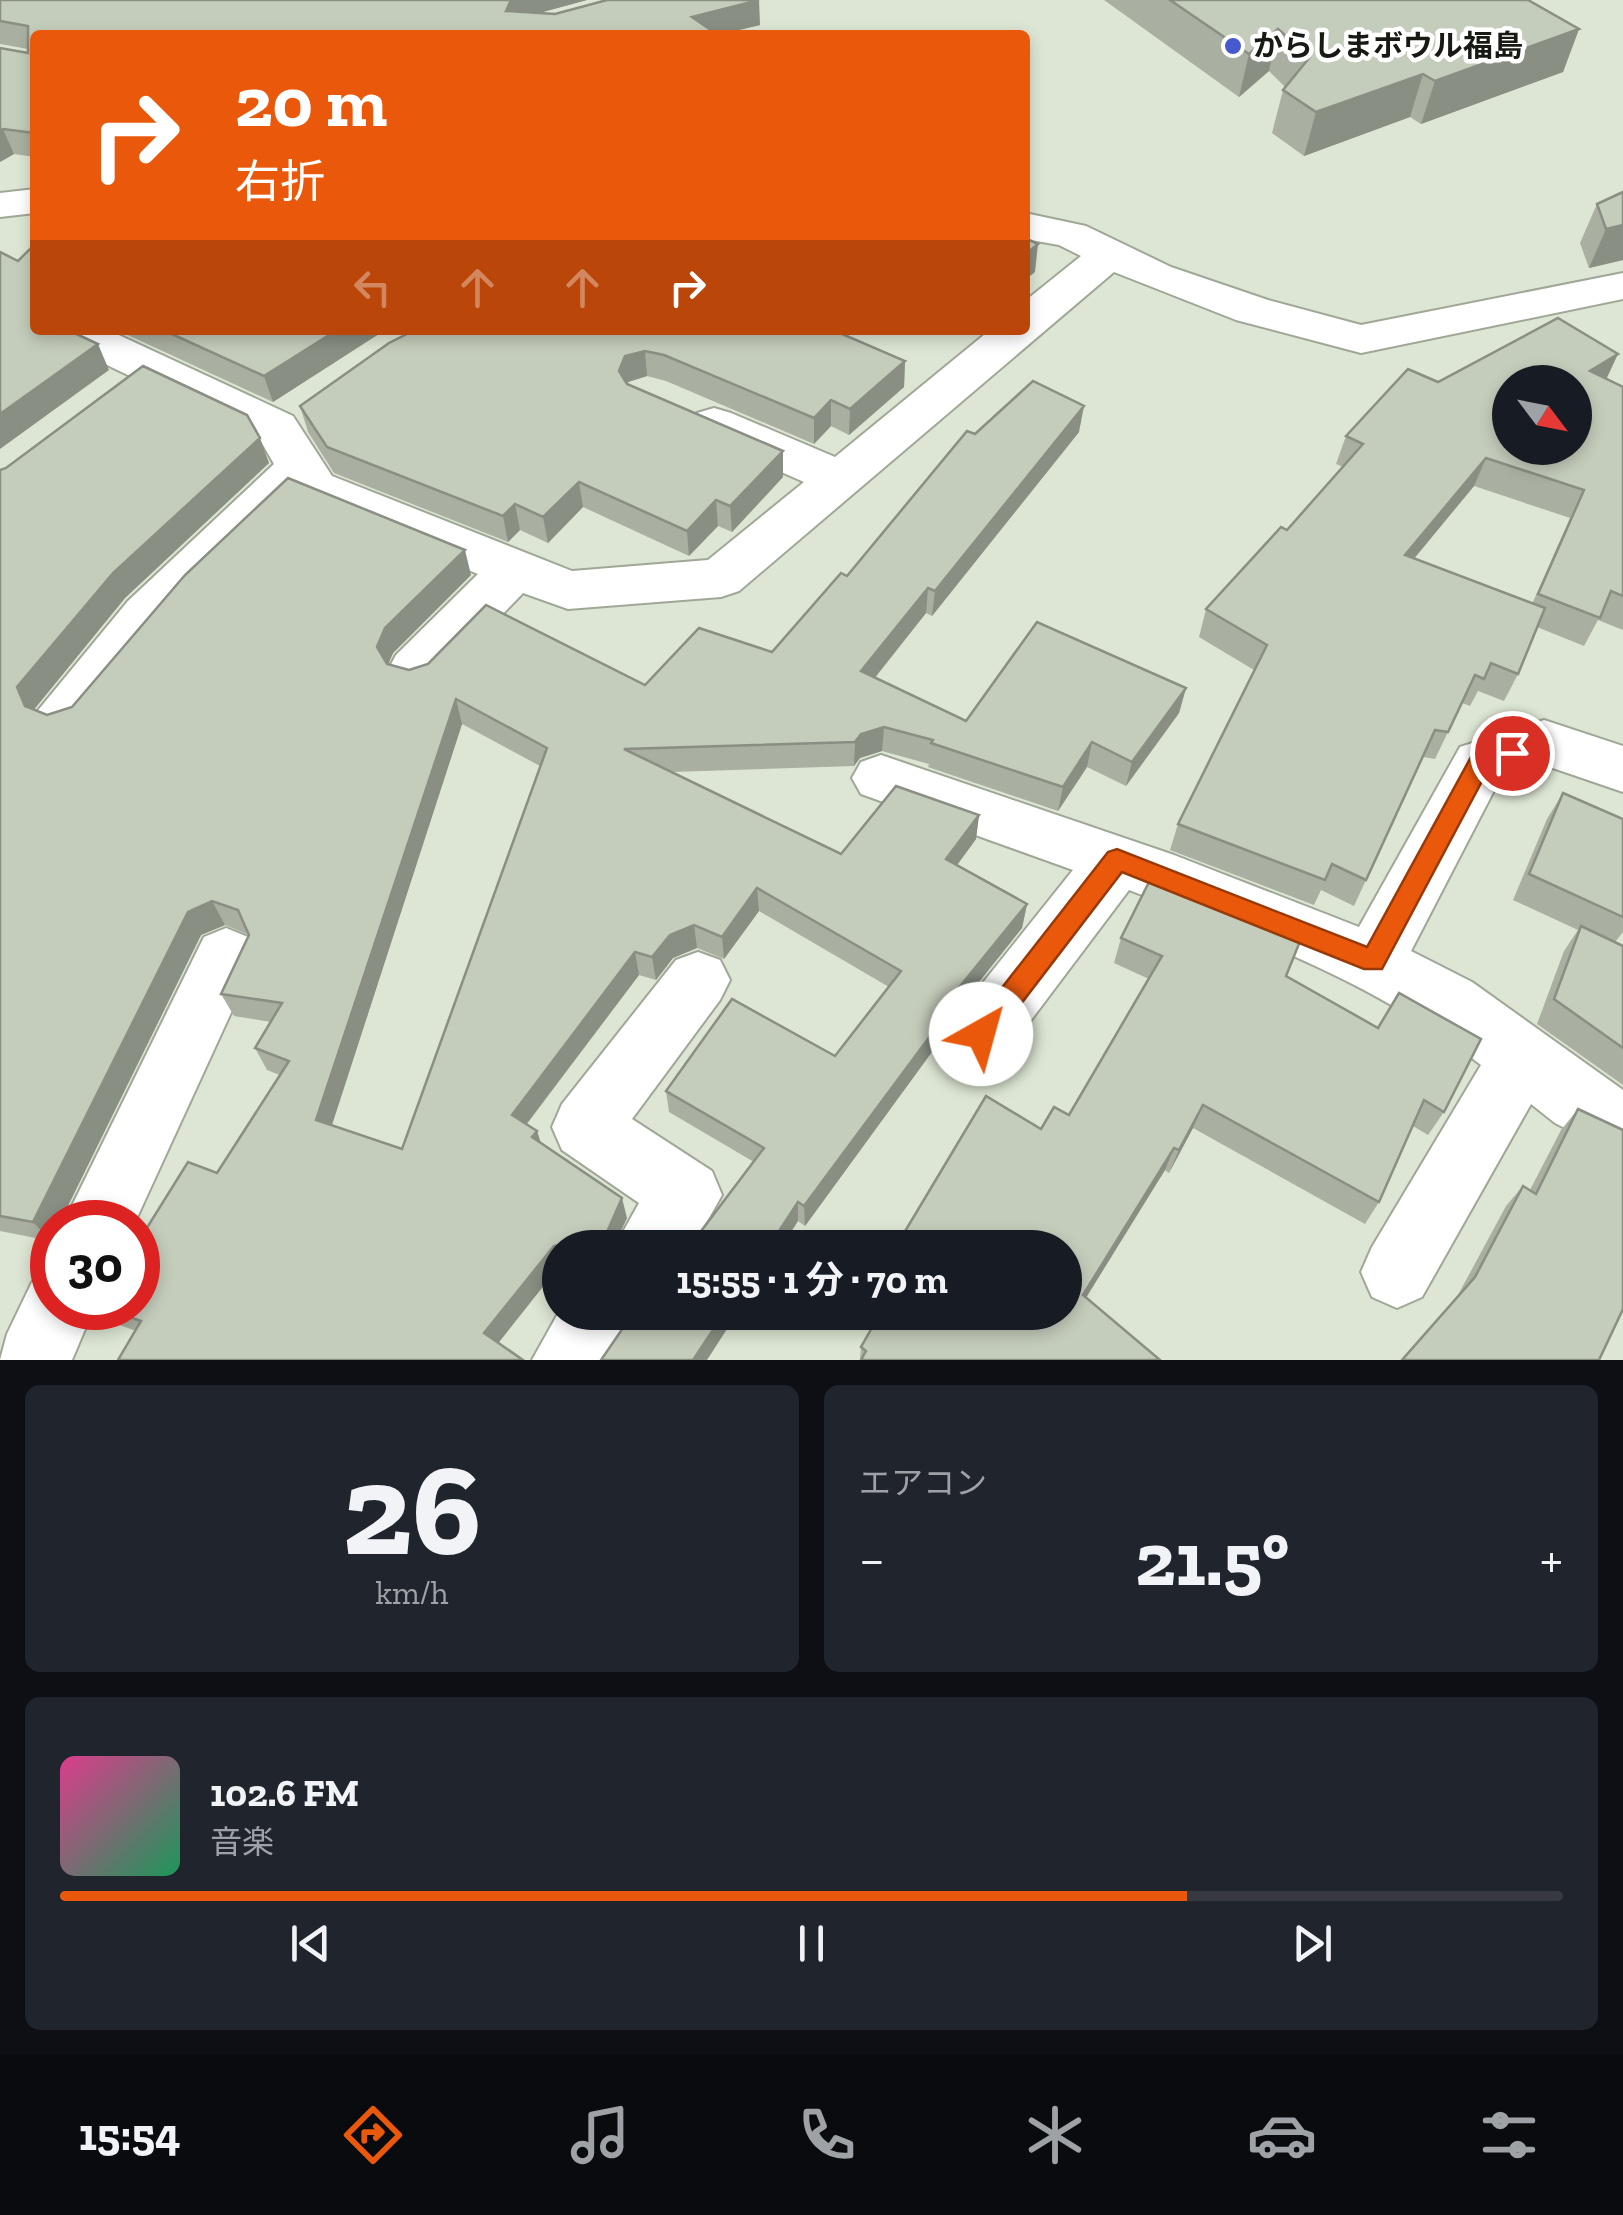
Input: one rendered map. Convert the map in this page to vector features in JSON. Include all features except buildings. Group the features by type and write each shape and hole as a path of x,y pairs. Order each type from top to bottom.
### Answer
{"street":[{"path":"0,204 30,201"},
{"path":"1030,227 1071,235 1108,255 1252,310 1361,340 1623,286"},
{"path":"1030,320 1108,255"},
{"path":"82,335 294,434 314,488 568,590 721,578 1012,335"},
{"path":"104,400 149,367"},
{"path":"665,402 840,478"},
{"path":"63,714 137,620 234,524 294,434"},
{"path":"415,670 516,569"},
{"path":"1373,961 1480,763 1544,742 1623,769"},
{"path":"881,778 1117,860 1373,961 1448,1002 1578,1100 1623,1126"},
{"path":"981,1034 1117,860"},
{"path":"110,1200 226,956"},
{"path":"663,1230 687,1195 586,1127 698,980"},
{"path":"1397,1272 1522,1058"},
{"path":"33,1360 47,1330"},
{"path":"568,1360 590,1330"}],"place":[{"name":"からしまボウル福島","path":"1233,46"}],"route":[{"path":"981,1034 1117,860 1373,961 1480,763 1512,753"}]}
